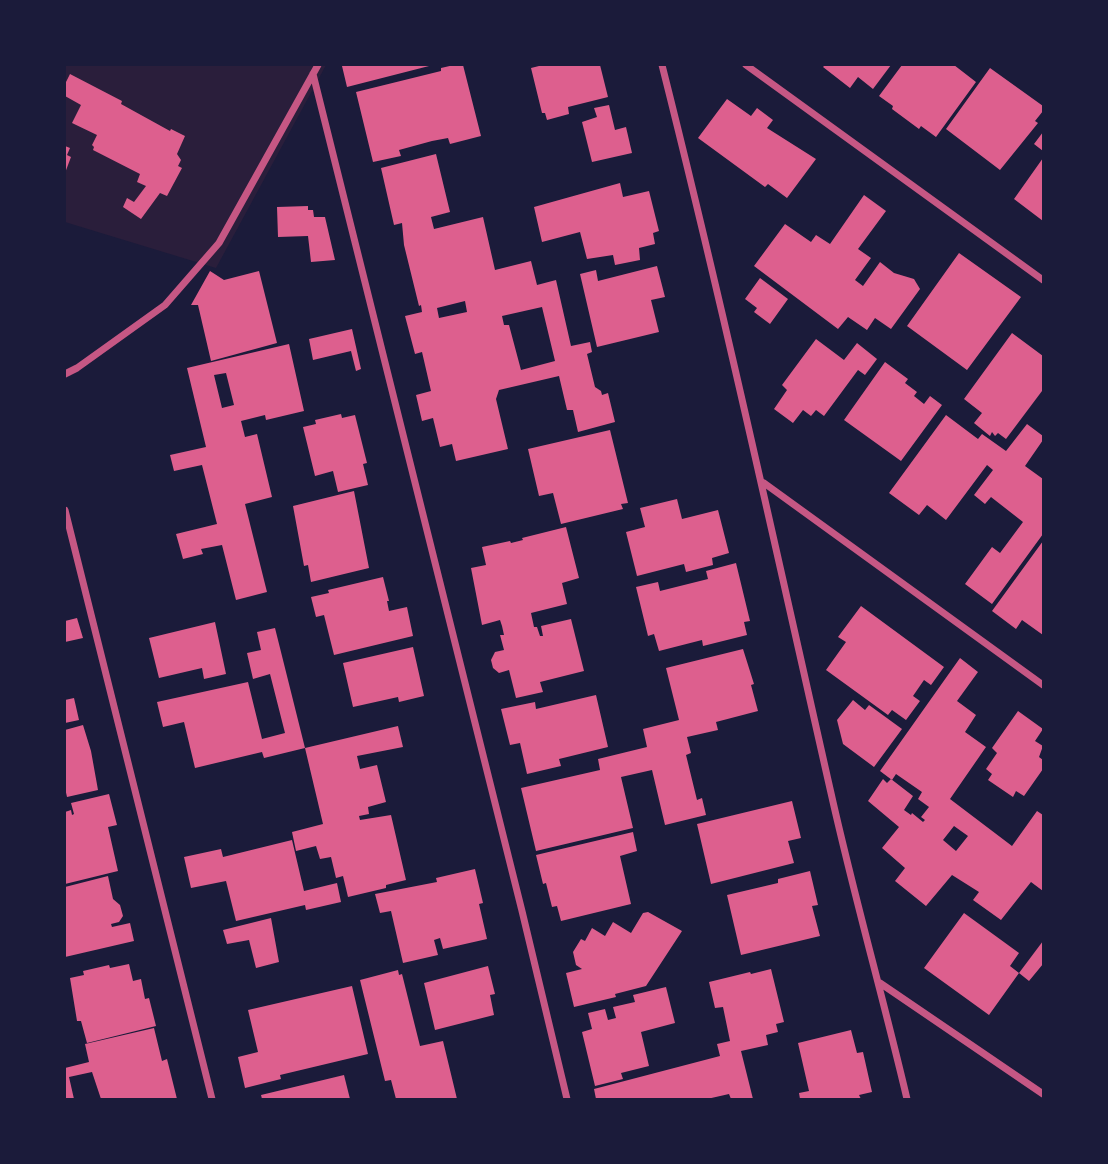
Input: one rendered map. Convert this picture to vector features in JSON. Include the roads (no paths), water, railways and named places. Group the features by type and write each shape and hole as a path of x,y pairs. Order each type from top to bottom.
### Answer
{"street":[{"path":"65,374 165,305 219,243 318,65"},
{"path":"662,65 763,483 832,797 907,1099"},
{"path":"746,65 1043,280"},
{"path":"313,74 567,1099"},
{"path":"763,483 1043,685"},
{"path":"65,510 212,1099"},
{"path":"880,983 1043,1094"}]}
